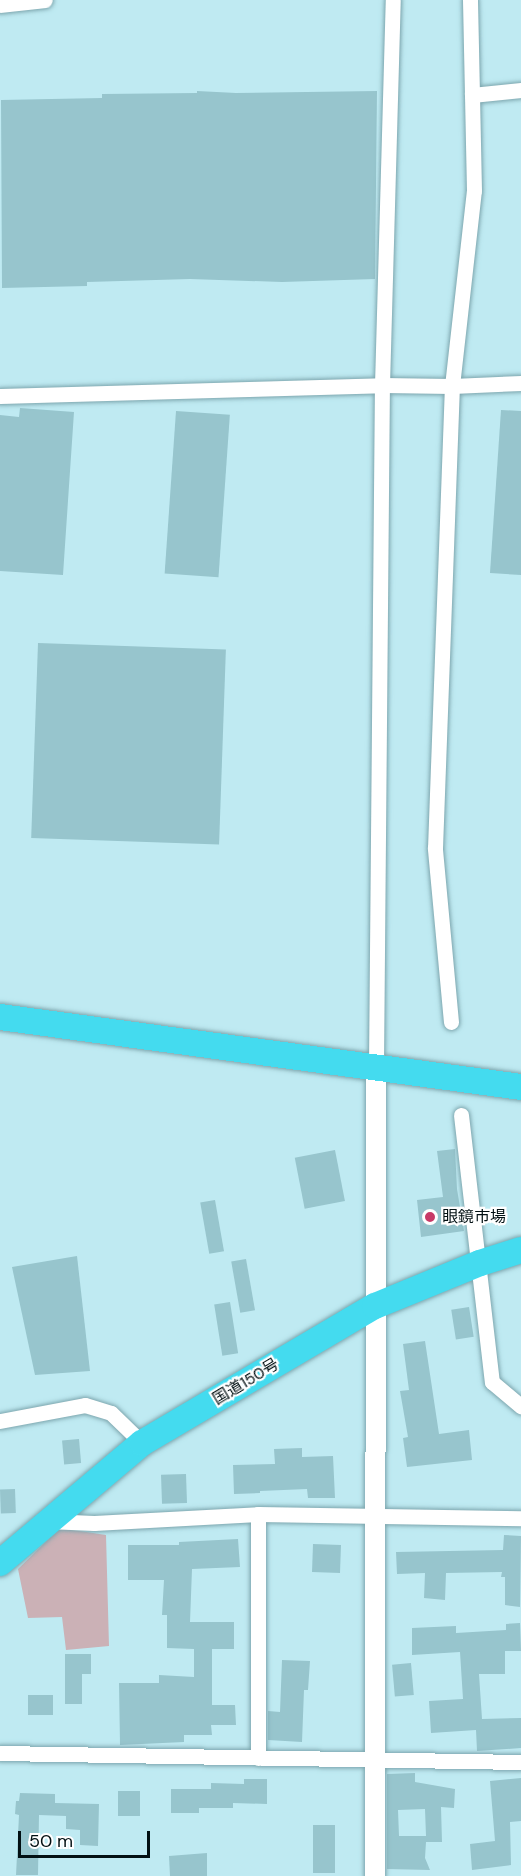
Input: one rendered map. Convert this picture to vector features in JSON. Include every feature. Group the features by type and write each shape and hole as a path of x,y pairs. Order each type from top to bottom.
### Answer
{"highway":[{"path":"0,1017 521,1087"},
{"name":"国道150号","path":"0,1563 142,1443 375,1306 480,1263 521,1250"}],"street":[{"path":"0,5 45,0"},
{"path":"375,1876 376,1066 382,385 393,0"},
{"path":"451,1022 435,848 452,387 474,191 470,0"},
{"path":"472,94 521,90"},
{"path":"0,396 382,385 452,387 521,383"},
{"path":"461,1115 480,1263 492,1382 521,1406"},
{"path":"0,1421 85,1405 111,1413 142,1443"},
{"path":"258,1514 258,1758"},
{"path":"47,1521 94,1523 258,1514 521,1518"},
{"path":"0,1753 521,1762"}],"shaded area":[{"path":"60,1528 106,1535 109,1646 66,1650 62,1617 28,1618 18,1569"}],"building":[{"path":"197,91 236,93 377,91 375,279 282,282 190,279 87,282 87,286 2,288 1,100 102,98 102,94 197,93"},
{"path":"20,408 74,412 63,575 0,571 0,415 19,417"},
{"path":"501,410 521,411 521,575 490,573"},
{"path":"176,411 230,415 218,577 165,574"},
{"path":"38,643 226,650 219,844 31,838"},
{"path":"455,1149 457,1189 464,1231 421,1237 417,1200 443,1197 437,1151"},
{"path":"335,1150 345,1201 305,1209 295,1158"},
{"path":"215,1200 224,1251 209,1254 200,1203"},
{"path":"77,1256 90,1371 35,1375 12,1267"},
{"path":"246,1259 255,1310 240,1313 231,1262"},
{"path":"230,1302 238,1353 222,1356 214,1305"},
{"path":"469,1307 474,1337 456,1339 451,1310"},
{"path":"425,1341 439,1434 469,1430 472,1460 407,1467 403,1438 408,1437 400,1391 409,1390 403,1344"},
{"path":"79,1439 81,1463 64,1464 62,1440"},
{"path":"302,1448 302,1457 333,1456 335,1498 308,1498 307,1489 234,1494 233,1465 275,1464 274,1449"},
{"path":"186,1474 187,1503 162,1504 161,1475"},
{"path":"15,1489 16,1513 1,1514 0,1490"},
{"path":"504,1535 521,1536 520,1607 505,1605 505,1577 501,1577 502,1572 446,1573 445,1600 424,1598 425,1573 397,1574 396,1552 503,1550"},
{"path":"238,1539 240,1567 192,1569 190,1622 234,1622 234,1649 212,1649 212,1705 235,1705 236,1725 211,1725 212,1735 184,1735 184,1742 120,1745 119,1683 159,1683 159,1675 194,1677 194,1649 167,1648 167,1615 162,1615 164,1580 128,1580 128,1545 179,1545 179,1542"},
{"path":"313,1544 341,1545 340,1573 312,1572"},
{"path":"520,1623 521,1651 505,1651 505,1674 479,1674 482,1719 521,1718 521,1748 477,1751 476,1730 431,1733 429,1701 463,1699 460,1652 412,1655 412,1628 456,1626 456,1633 506,1630 506,1624"},
{"path":"65,1654 91,1654 91,1674 82,1674 82,1704 65,1704"},
{"path":"282,1660 310,1661 308,1690 304,1690 302,1742 268,1740 268,1711 280,1712"},
{"path":"411,1663 414,1695 395,1697 392,1665"},
{"path":"28,1695 53,1695 53,1715 28,1715"},
{"path":"415,1773 415,1782 455,1789 454,1808 441,1807 442,1842 426,1842 425,1858 430,1870 387,1869 387,1774","holes":["425,1809 426,1836 399,1836 398,1810"]},
{"path":"521,1778 521,1821 510,1822 511,1865 472,1870 470,1844 495,1841 490,1781"},
{"path":"244,1779 267,1779 267,1804 233,1803 233,1808 199,1808 199,1813 171,1813 171,1789 211,1789 211,1783 244,1784"},
{"path":"118,1791 140,1791 140,1816 118,1816"},
{"path":"20,1793 55,1794 55,1803 99,1804 98,1846 80,1845 80,1830 66,1829 66,1816 39,1815 38,1875 16,1875 19,1815 15,1814 16,1801 19,1801"},
{"path":"313,1825 335,1825 335,1873 313,1873"},
{"path":"207,1853 207,1876 170,1876 169,1856"}],"place":[{"name":"眼鏡市場","path":"430,1217"}]}
